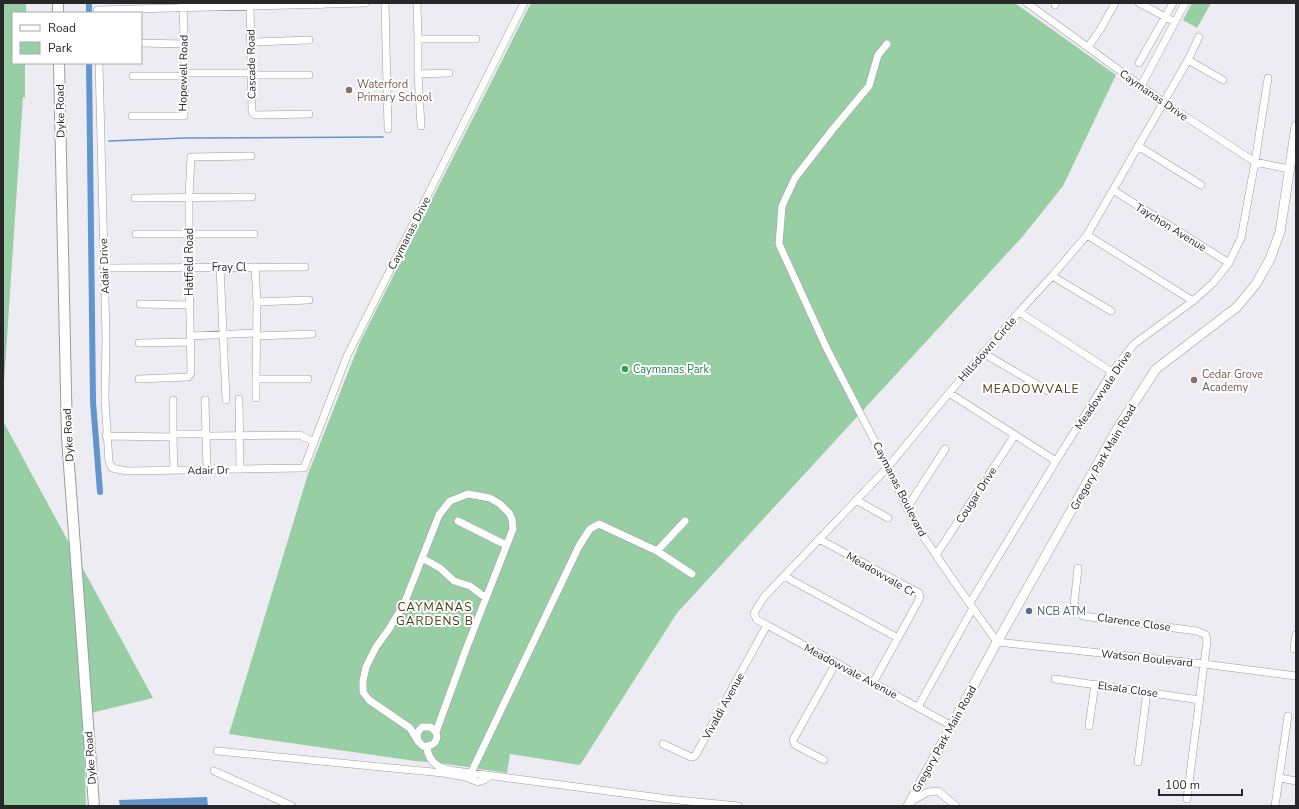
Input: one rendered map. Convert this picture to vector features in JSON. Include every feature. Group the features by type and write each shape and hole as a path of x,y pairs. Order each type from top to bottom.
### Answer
{"main road":[{"name":"Dyke Road","path":"59,64 67,438 94,806"}],"street":[{"path":"97,9 183,5 250,6 365,3"},
{"path":"385,3 388,129"},
{"path":"416,3 421,126"},
{"name":"Caymanas Drive","path":"304,468 350,350 524,3"},
{"name":"Caymanas Drive","path":"1027,3 1038,6 1088,47 1163,102 1255,162 1289,169"},
{"path":"1088,47 1116,3"},
{"path":"1139,3 1175,22"},
{"path":"1139,63 1172,3"},
{"path":"1141,86 1185,3"},
{"name":"Hopewell Road","path":"132,116 184,116 185,74 183,5"},
{"name":"Cascade Road","path":"250,6 252,112 255,115 309,114"},
{"name":"Hillsdown Circle","path":"754,613 764,597 888,467 1018,312 1052,276 1087,235 1188,60 1199,37"},
{"path":"418,39 476,39"},
{"path":"251,42 309,40"},
{"path":"142,43 184,44"},
{"name":"Caymanas Boulevard","path":"887,44 878,55 869,86 795,178 782,206 779,244 827,349 888,467 907,508 936,556 997,642"},
{"path":"1188,60 1223,80"},
{"name":"Adair Drive","path":"99,64 106,336 106,436 109,462 112,468"},
{"path":"418,74 449,73"},
{"path":"133,76 185,74 309,75"},
{"name":"Meadowvale Drive","path":"918,707 971,605 1056,461 1112,372 1134,344 1193,302 1213,283 1228,263 1241,238 1268,78"},
{"name":"Gregory Park Main Road","path":"909,804 997,642 1119,426 1156,369 1237,307 1256,284 1270,258 1280,232 1296,126"},
{"path":"1138,146 1201,185"},
{"name":"Hatfield Road","path":"139,380 188,377 191,373 188,268 191,157 251,156"},
{"name":"Taychon Avenue","path":"1113,190 1228,263"},
{"path":"135,198 252,197"},
{"path":"136,234 254,234"},
{"path":"1087,235 1193,302"},
{"path":"220,267 226,400"},
{"path":"255,267 257,302 256,398"},
{"name":"Fray Cl","path":"104,268 305,267"},
{"path":"1052,276 1111,311"},
{"path":"257,302 309,300"},
{"path":"140,304 189,305"},
{"path":"1018,312 1112,372"},
{"path":"139,342 191,339 224,334 312,334"},
{"path":"983,353 1048,391"},
{"path":"256,379 308,379"},
{"path":"949,393 1056,461"},
{"path":"239,399 240,469"},
{"path":"173,400 174,471"},
{"path":"205,400 206,470"},
{"path":"106,436 300,435 314,442"},
{"name":"Cougar Drive","path":"936,556 1015,435"},
{"path":"907,508 945,449"},
{"name":"Adair Dr","path":"112,468 127,471 174,471 304,468"},
{"path":"468,494 490,498 500,504 509,513 512,519 512,529 436,732 437,736 434,744 427,746 423,746 418,741 410,728 369,700 364,692 363,681 366,667 376,648 404,604 422,558 439,515 450,501 468,494"},
{"path":"856,500 888,518"},
{"path":"458,521 506,545"},
{"path":"657,551 685,521"},
{"path":"471,773 579,546 590,529 599,524 657,551 692,574"},
{"name":"Meadowvale Cr","path":"819,539 919,593 920,598 873,684"},
{"path":"422,558 440,568 454,580 470,586 486,598"},
{"name":"Clarence Close","path":"1078,568 1074,604 1082,616 1197,631 1206,635 1207,641 1204,664"},
{"path":"784,576 898,638"},
{"name":"Meadowvale Avenue","path":"754,613 757,620 767,626 952,726"},
{"name":"Vivaldi Avenue","path":"663,744 691,757 695,756 767,626"},
{"path":"1294,649 1296,636"},
{"name":"Watson Boulevard","path":"997,642 1204,664 1296,676"},
{"path":"824,760 795,744 793,740 836,663"},
{"path":"1187,799 1204,664"},
{"name":"Elsala Close","path":"1055,679 1200,700"},
{"path":"1089,726 1095,684"},
{"path":"1138,762 1147,692"},
{"path":"1275,806 1288,716"},
{"path":"418,741 417,733 422,727 430,727 436,732"},
{"path":"427,746 427,754 433,763 440,767 471,773 668,799 738,806"},
{"path":"217,751 443,773 466,777 478,782 490,776"},
{"path":"214,770 292,806"},
{"path":"1280,778 1296,781"},
{"path":"909,804 928,792 938,791 956,806"}],"green space":[{"path":"3,3 26,3 26,12 12,12 12,64 25,64 25,98 23,97 3,398"},
{"name":"Caymanas Park","path":"531,3 1015,3 1116,75 1063,186 1023,236 677,613 580,765 510,754 507,773 229,734 308,474 360,342"},
{"path":"1192,3 1211,3 1197,28 1183,20"},
{"path":"3,421 153,698 83,715 86,806 3,806"}],"water":[{"path":"207,797 208,806 120,806 119,800"}],"waterway":[{"path":"89,3 89,12"},
{"path":"89,64 93,402 100,492"},
{"path":"109,141 185,138 383,137"}],"place":[{"name":"Waterford Primary School","path":"349,90"},
{"name":"Caymanas Park","path":"625,369"},
{"name":"Cedar Grove Academy","path":"1194,380"},
{"name":"NCB ATM","path":"1029,611"}],"district":[{"name":"MEADOWVALE","path":"1031,389"},
{"name":"CAYMANAS GARDENS B","path":"435,614"}]}
